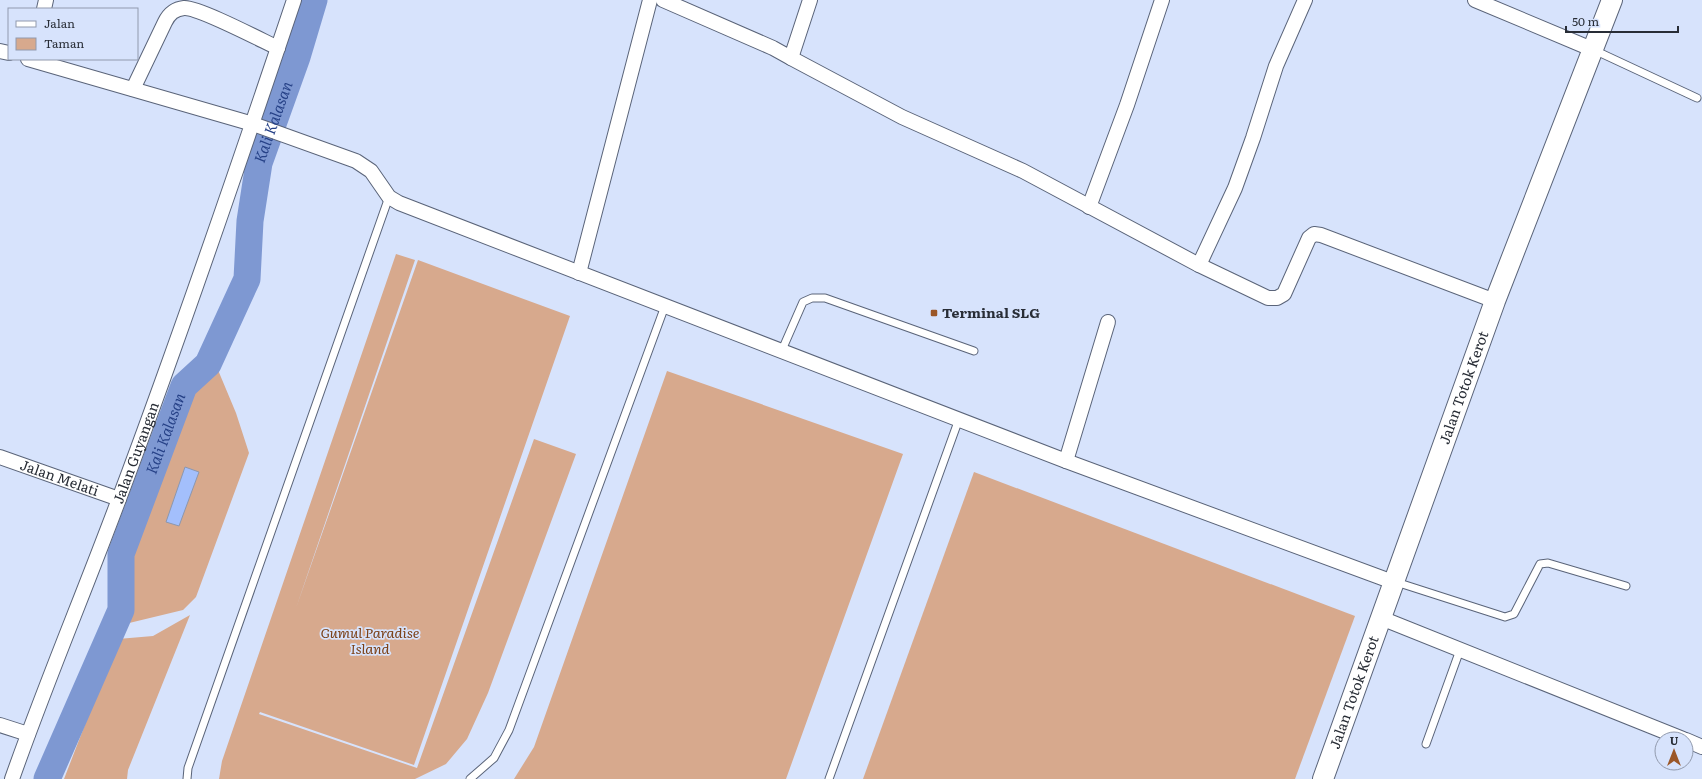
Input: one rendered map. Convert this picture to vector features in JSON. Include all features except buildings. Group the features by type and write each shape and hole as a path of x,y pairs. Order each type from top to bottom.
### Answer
{"main road":[{"name":"Jalan Totok Kerot","path":"1323,779 1495,301 1594,50 1612,0"}],"street":[{"name":"Jalan Guyangan","path":"12,779 258,126 278,48 294,0"},
{"path":"579,273 650,0"},
{"path":"663,0 774,48 902,117 1023,171 1199,265 1268,298 1277,298 1284,294 1309,238 1314,234 1321,235 1495,301"},
{"path":"791,58 810,0"},
{"path":"1089,207 1127,105 1162,0"},
{"path":"1199,265 1235,188 1276,66 1305,0"},
{"path":"1476,0 1594,50"},
{"path":"134,89 165,22 170,14 176,10 192,9 278,48"},
{"path":"32,60 258,126 356,161 371,171 389,197 399,203 1066,461 1393,582"},
{"path":"1066,461 1108,322"},
{"name":"Jalan Melati","path":"0,457 119,498"},
{"path":"1381,618 1663,731"},
{"path":"0,725 28,734"}],"lane":[{"path":"1594,50 1696,98"},
{"path":"188,779 188,768 389,197"},
{"path":"782,350 803,302 812,298 825,298 974,351"},
{"path":"470,779 494,758 509,730 665,306"},
{"path":"829,779 960,419"},
{"path":"1393,582 1505,617 1514,614 1540,564 1548,563 1626,586"},
{"path":"1426,744 1460,650"}],"green space":[{"name":"Gumul Paradise Island","path":"396,254 415,260 296,608 418,260 570,316 414,765 260,712 259,714 417,768 534,439 576,454 488,693 467,739 446,764 415,779 219,779 222,761"},
{"path":"218,370 236,413 249,453 196,597 183,610 125,624 130,594 128,552 191,389 209,371"},
{"path":"667,371 903,454 786,779 514,779 534,747"},
{"path":"974,472 1355,616 1295,779 863,779"},
{"path":"190,615 128,770 127,779 64,779 118,639 153,636"}],"waterway":[{"name":"Kali Kalasan","path":"47,779 121,610 121,554 184,386 208,364 247,279 250,221 259,163 297,57 314,0"}],"place":[{"name":"Terminal SLG","path":"934,313"}]}
